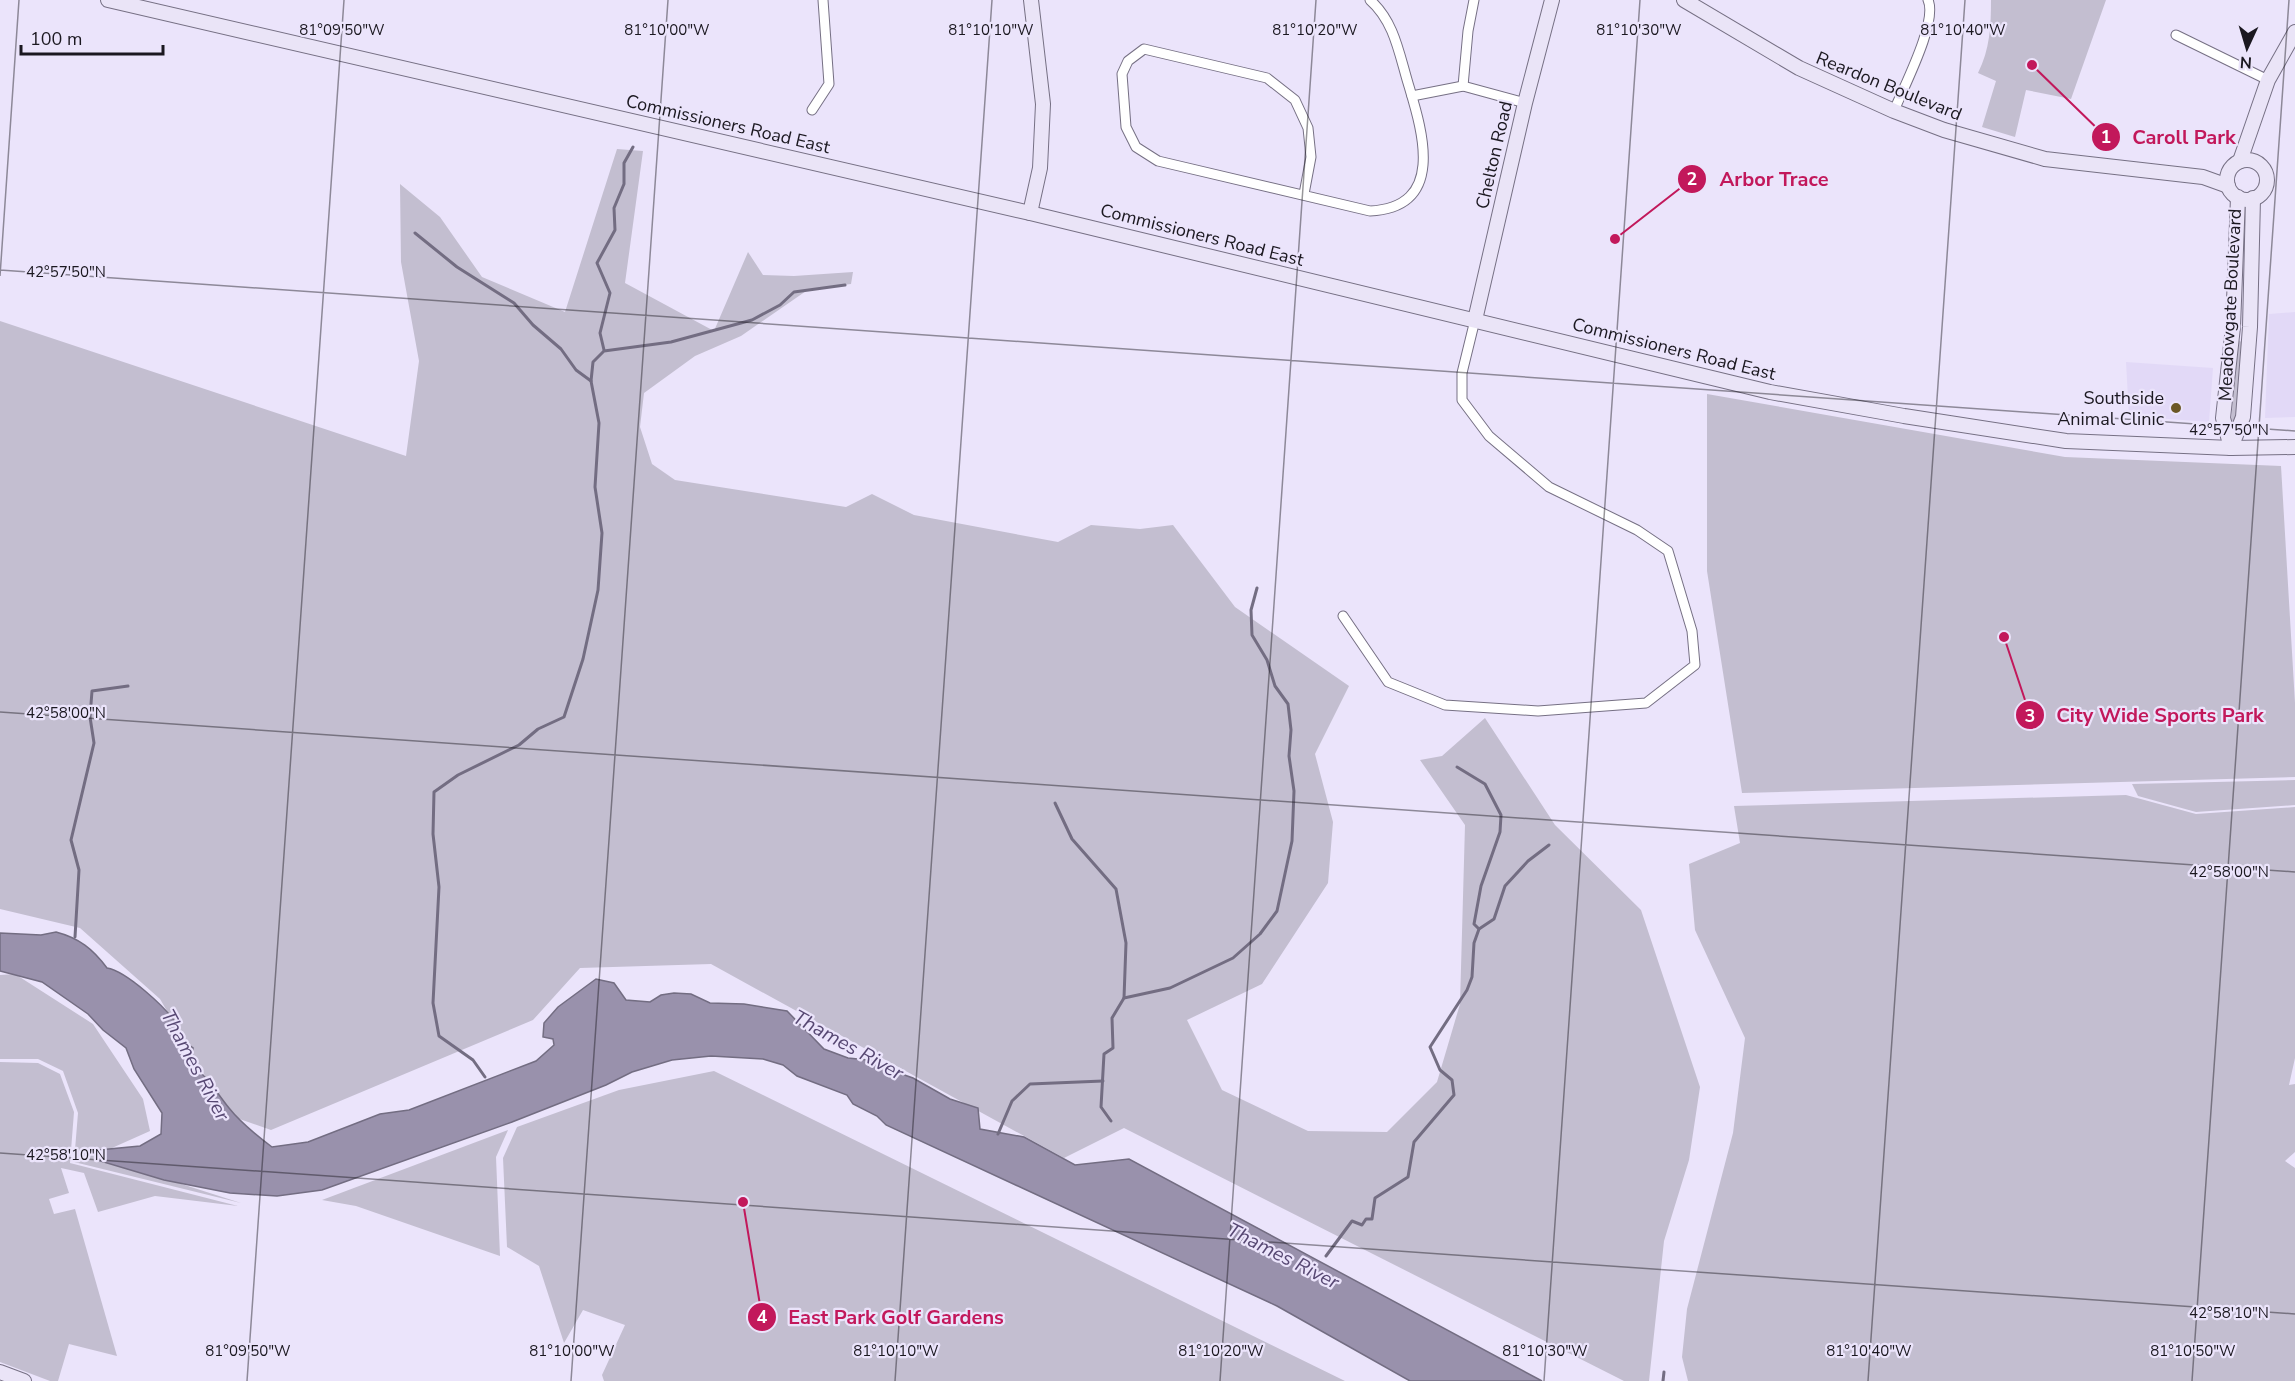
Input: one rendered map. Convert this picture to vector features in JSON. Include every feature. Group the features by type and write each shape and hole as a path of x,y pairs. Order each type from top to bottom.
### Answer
{"main road":[{"name":"Commissioners Road East","path":"108,0 1030,213 1770,392 2066,441 2231,448 2295,447"},
{"path":"1030,0 1043,104 1043,133 1040,168 1030,213"},
{"name":"Chelton Road","path":"1475,320 1525,103 1552,0"},
{"name":"Reardon Boulevard","path":"1684,0 1799,68 1894,111 1944,130 2045,159 2203,177 2228,186"},
{"path":"2252,132 2256,162 2266,174 2267,181 2260,194 2253,198 2238,197 2228,186 2229,171 2240,161 2252,132 2268,80 2295,32"},
{"path":"2240,161 2256,162"},
{"name":"Reardon Boulevard","path":"2203,177 2229,171"},
{"name":"Meadowgate Boulevard","path":"2231,448 2223,418 2233,327 2238,197"},
{"name":"Meadowgate Boulevard","path":"2231,448 2243,417 2250,327 2253,198"},
{"path":"0,1372 24,1381"}],"street":[{"path":"813,110 829,84 823,0"},
{"path":"1304,195 1311,157 1308,128 1295,100 1267,78 1144,49 1128,61 1122,74 1126,127 1136,147 1158,161 1370,211 1384,210 1408,197 1418,184 1426,161 1423,135 1392,30 1381,10 1370,0"},
{"path":"1463,86 1468,31 1474,0"},
{"path":"1894,111 1929,25 1931,6 1928,0"},
{"path":"2176,35 2268,80"},
{"path":"1412,96 1463,86 1525,103"},
{"path":"1343,616 1388,682 1445,705 1538,711 1646,703 1695,665 1692,631 1668,551 1637,530 1549,487 1489,436 1462,400 1462,373 1475,320"}],"shaded area":[{"path":"1991,0 2106,0 2071,99 2026,90 2015,137 1982,127 1996,81 1978,73 1989,37"},
{"path":"617,149 643,151 625,283 714,331 748,252 763,275 794,276 853,272 851,284 809,289 741,336 695,356 644,393 640,427 652,464 675,480 846,507 872,494 914,515 1058,542 1091,525 1140,529 1173,525 1235,607 1349,686 1315,754 1333,822 1328,883 1262,984 1187,1020 1222,1090 1308,1131 1387,1132 1437,1082 1460,1004 1465,825 1420,760 1442,756 1485,718 1555,825 1641,910 1700,1087 1689,1160 1664,1241 1649,1381 1624,1381 1124,1128 1064,1158 711,964 580,968 533,1020 271,1130 228,1115 160,999 80,928 0,909 0,321 406,456 419,361 401,262 400,184 440,217 482,277 565,312"},
{"path":"2295,312 2295,417 2265,418 2269,314"},
{"path":"2238,340 2243,343 2237,419 2231,422"},
{"path":"2126,362 2213,368 2209,422 2129,416"},
{"path":"1707,394 2065,457 2281,466 2295,703 2295,777 1742,793 1707,571"},
{"path":"2295,780 2295,805 2196,812 2138,796 2132,784"},
{"path":"2126,795 2196,814 2295,807 2295,1058 2289,1085 2295,1084 2295,1152 2285,1161 2295,1168 2295,1381 1688,1381 1682,1357 1687,1309 1733,1133 1745,1038 1695,930 1689,864 1740,843 1734,806"},
{"path":"15,974 93,1024 143,1099 150,1131 94,1156 241,1203 74,1162 78,1113 63,1071 38,1059 0,1059 0,975"},
{"path":"0,1062 38,1063 60,1074 74,1112 70,1163 238,1206 155,1196 98,1212 84,1173 61,1168 69,1193 49,1199 54,1214 75,1209 117,1356 69,1344 58,1381 50,1381 0,1362"},
{"path":"714,1071 1345,1381 604,1381 602,1375 625,1325 583,1310 564,1343 539,1266 507,1247 503,1158 517,1127 619,1090"},
{"path":"508,1130 496,1157 500,1256 356,1206 322,1200"}],"water":[{"name":"Thames River","path":"56,932 72,937 85,945 107,968 125,976 155,1000 172,1018 184,1040 193,1048 192,1065 208,1080 239,1119 272,1147 308,1142 380,1114 409,1110 536,1061 554,1045 553,1039 543,1037 544,1023 558,1007 596,979 614,983 626,1000 650,1002 661,995 691,994 710,1003 744,1004 787,1011 824,1049 848,1058 878,1061 893,1071 913,1078 950,1099 978,1108 980,1129 1024,1137 1075,1165 1129,1159 1542,1381 1410,1381 1277,1306 886,1125 877,1116 853,1104 847,1095 797,1076 783,1065 763,1059 711,1056 672,1060 632,1072 606,1085 512,1122 322,1190 277,1196 230,1193 164,1180 97,1160 99,1150 140,1146 161,1134 162,1113 134,1069 126,1048 103,1030 88,1014 42,982 0,971 0,933 41,935"}],"waterway":[{"path":"604,350 600,333 610,293 597,263 615,230 614,208 624,184 624,163 633,147"},
{"path":"415,233 457,267 514,303 533,325 561,349 576,370 591,381"},
{"path":"485,1077 473,1060 439,1036 433,1003 439,887 433,834 434,792 458,775 519,745 538,729 564,717 583,659 598,590 602,533 595,487 599,423 591,381 593,362 604,351 671,342 752,320 780,305 794,292 845,285"},
{"path":"1111,1121 1101,1107 1104,1054 1113,1048 1112,1018 1124,998 1170,988 1233,958 1260,934 1277,911 1292,841 1294,791 1289,756 1291,730 1288,704 1275,686 1267,660 1252,635 1251,610 1257,588"},
{"path":"75,937 79,870 71,840 94,743 90,717 92,691 128,686"},
{"path":"1457,767 1485,784 1501,815 1500,832 1481,886 1474,924 1479,929"},
{"path":"1055,803 1072,839 1116,889 1126,943 1124,998"},
{"name":"Thames River","path":"1326,1256 1352,1221 1362,1225 1366,1219 1372,1219 1375,1198 1408,1177 1414,1142 1454,1095 1452,1080 1440,1070 1430,1047 1467,990 1472,977 1474,943 1479,929 1494,919 1505,886 1528,861 1549,845"},
{"path":"998,1134 1012,1101 1030,1084 1103,1081"},
{"path":"1663,1381 1664,1372"}],"place":[{"name":"Caroll Park","path":"2032,65"},
{"name":"Arbor Trace","path":"1615,239"},
{"name":"Southside Animal Clinic","path":"2176,408"},
{"name":"City Wide Sports Park","path":"2004,637"},
{"name":"East Park Golf Gardens","path":"743,1202"}]}
